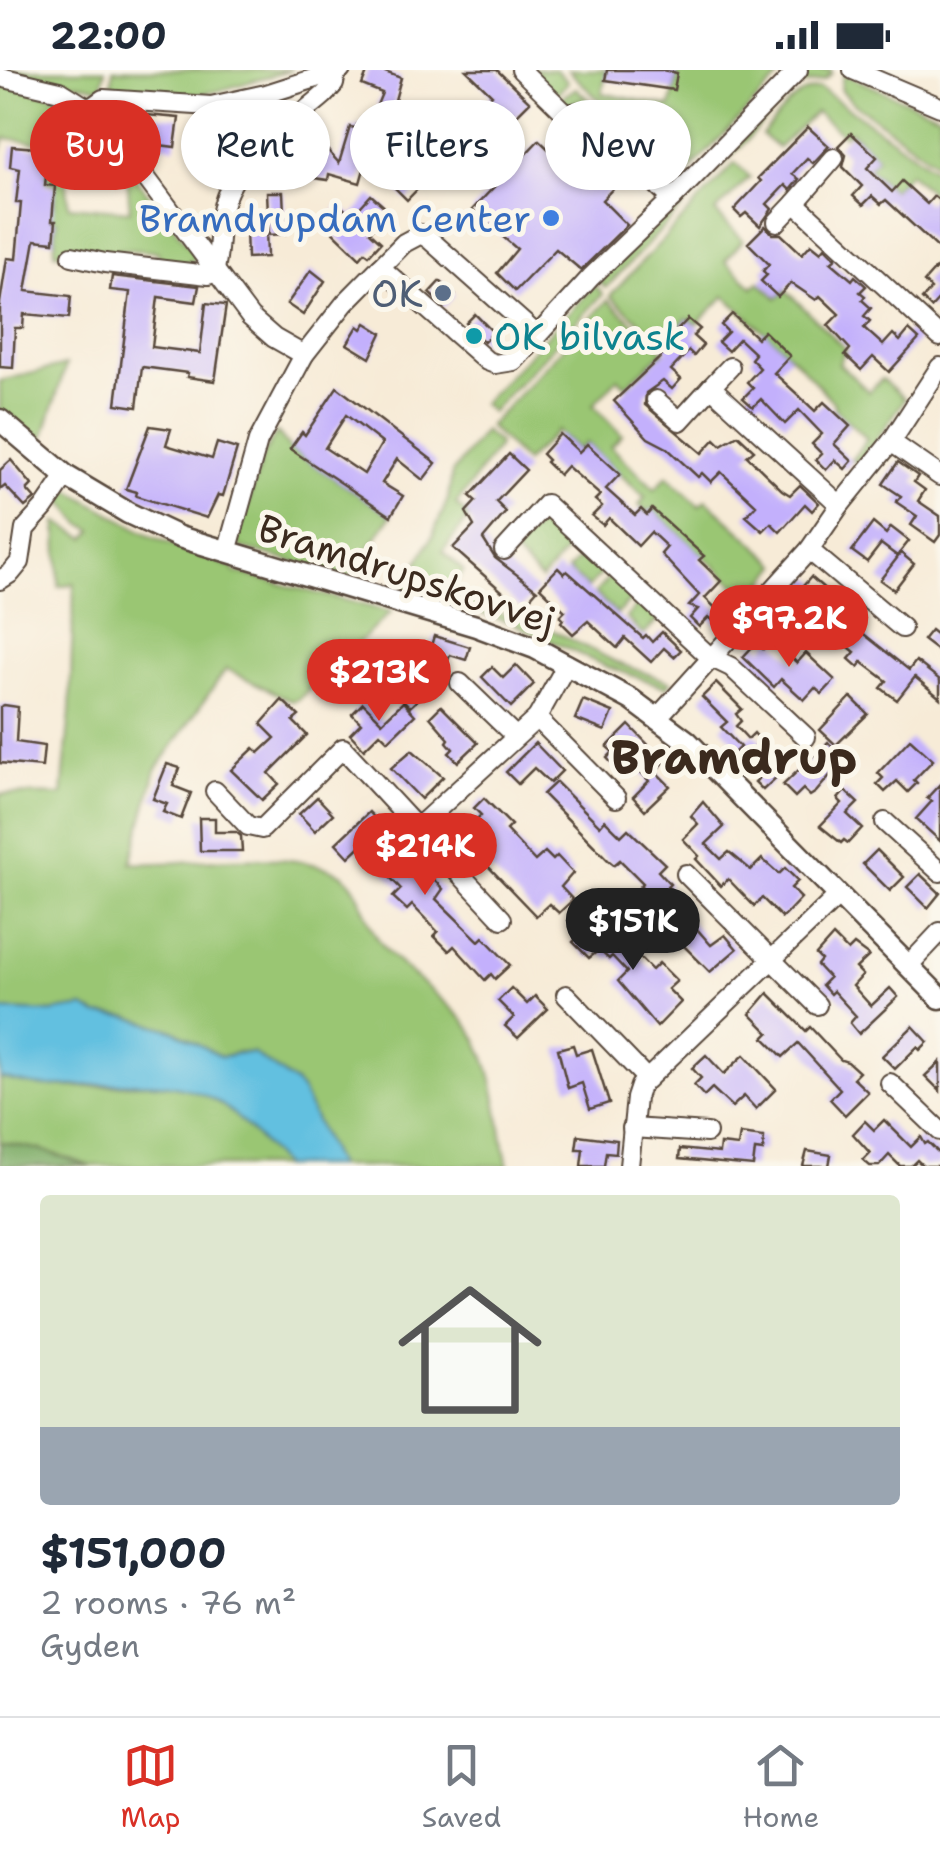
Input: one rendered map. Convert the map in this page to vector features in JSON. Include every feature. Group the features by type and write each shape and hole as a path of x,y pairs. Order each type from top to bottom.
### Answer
{"street":[{"path":"521,70 566,114 581,112 672,200"},
{"path":"380,268 495,364 514,361 590,277 672,200 798,70"},
{"path":"853,70 940,107"},
{"path":"161,102 211,106 338,72"},
{"path":"214,273 219,256 221,212 232,180 324,96 338,72"},
{"path":"0,77 60,90 77,100"},
{"path":"100,100 130,100"},
{"path":"776,222 834,158"},
{"path":"154,190 250,318 304,355"},
{"path":"795,203 940,337"},
{"path":"226,552 258,441 304,355 345,303 404,243 421,234 536,334"},
{"path":"72,256 105,263 214,273"},
{"path":"656,400 680,420 730,367"},
{"path":"658,718 809,550 891,442 940,367"},
{"path":"711,387 840,505"},
{"name":"Bramdrupskovvej","path":"0,420 66,476 162,529 226,552 476,626 568,664 658,718 687,741 940,998"},
{"path":"891,442 940,476"},
{"path":"0,580 20,562 25,529 66,476"},
{"path":"504,550 546,504 710,657 732,667 806,737"},
{"path":"809,550 902,628"},
{"path":"417,828 537,718 568,664"},
{"path":"460,682 514,736"},
{"path":"537,718 616,798"},
{"path":"215,790 248,826 262,829 343,748 502,919"},
{"path":"886,822 940,872"},
{"path":"686,874 818,1005"},
{"path":"629,1166 640,1086 839,894"},
{"path":"908,965 940,932"},
{"path":"566,995 648,1080"},
{"path":"890,1083 940,1131"},
{"path":"632,1128 707,1133"}],"green space":[{"path":"3,70 105,70 101,88"},
{"path":"113,70 292,70 183,97 111,88"},
{"path":"528,70 556,70 568,82 555,96"},
{"path":"568,70 607,70 602,93 636,100 599,100"},
{"path":"679,70 786,70 691,169 691,100 672,100"},
{"path":"811,70 832,73 824,80 798,86 606,288 599,282 691,190 797,77"},
{"path":"843,74 940,115 940,166 852,102 841,89"},
{"path":"0,84 63,98 30,100 30,141 5,138 0,152"},
{"path":"576,88 589,100 580,100 558,100"},
{"path":"820,88 940,173 939,199 909,173 892,190 868,168 877,157 851,131 844,136 816,112 778,148 762,135 794,99"},
{"path":"735,163 750,177 715,212 743,240 725,261 753,287 759,282 777,298 786,290 845,349 839,364 869,392 882,379 905,399 859,465 852,459 867,439 835,409 834,403 794,359 725,296 697,324 687,318 663,343 610,296"},
{"path":"55,190 67,190 69,206 130,211 128,190 145,190 195,254 193,261 159,262 158,252 120,249 119,259 54,252 57,221 43,219 44,208 54,207"},
{"path":"595,285 603,294 491,412 482,404"},
{"path":"608,300 664,351 626,385 618,378 593,405 622,435 611,447 655,489 667,476 699,506 706,500 778,565 751,600 652,509 647,512 639,505 645,497 586,443 579,450 557,431 525,462 489,426"},
{"path":"66,365 41,445 0,410 0,381"},
{"path":"484,431 499,444 456,504 469,517 443,551 464,571 450,589 469,602 512,618 509,622 402,591 433,535 448,499 452,473"},
{"path":"277,432 290,449 391,516 349,577 241,548 237,540 264,453"},
{"path":"69,490 153,537 234,568 234,572 391,612 299,699 292,701 226,669 156,770 131,863 289,860 314,864 345,877 385,948 453,1010 475,1036 490,1071 508,1166 337,1166 302,1091 253,1053 221,1057 175,1031 128,1017 97,1015 84,1007 51,1012 0,1010 0,794 62,795 70,712 74,583 59,587 57,522 86,538 93,530 81,524 62,501"},
{"path":"547,517 574,542 541,580 512,551"},
{"path":"584,553 605,569 588,588 568,570"},
{"path":"611,575 634,597 617,614 595,593"},
{"path":"638,604 659,619 643,635 626,618"},
{"path":"522,615 620,664 671,682 666,687 605,666 514,624"},
{"path":"0,1078 63,1087 148,1084 193,1090 229,1110 283,1166 90,1166 0,1142"},
{"path":"0,1142 41,1150 90,1166 0,1166"}],"water":[{"path":"84,1007 97,1015 128,1017 175,1031 221,1057 253,1053 302,1091 337,1166 283,1166 229,1110 180,1087 136,1083 40,1086 0,1078 0,1010 51,1012"}],"building":[{"path":"368,70 401,78 395,100 379,100 382,93 362,85"},
{"path":"466,70 497,70 530,102 525,107 525,100 487,100 492,95"},
{"path":"607,70 677,73 674,90 605,80"},
{"path":"161,116 179,118 175,147 161,145"},
{"path":"350,127 350,180 330,174 330,153 339,163"},
{"path":"808,127 829,146 813,163 807,158 792,174 799,179 790,190 785,185 767,204 772,209 760,226 746,213 741,217 734,210 761,181 758,178"},
{"path":"851,133 877,157 867,168 892,192 902,181 927,204 934,196 940,201 940,250 886,200 881,204 872,196 863,205 853,196 862,186 843,167 846,155 838,146"},
{"name":"Bramdrupdam Center","path":"539,140 545,146 545,190 612,190 602,200 627,225 581,270 556,249 515,291 497,273 517,249 472,210 491,190 525,190 525,155"},
{"path":"12,146 30,147 30,190 55,190 54,242 35,240 26,291 71,296 69,318 24,314 23,328 15,328 13,368 0,367 0,303 7,258 16,259 21,203 16,203 20,169 10,167"},
{"path":"397,190 417,190 407,200"},
{"path":"267,192 283,192 285,234 269,235"},
{"path":"371,195 388,210 370,232 381,242 369,255 365,252 360,258 327,226 331,222 328,219 340,205 352,216"},
{"path":"765,226 773,234 781,234 802,254 811,244 821,252 825,247 836,258 831,262 866,286 860,292 871,308 864,316 870,321 864,328 883,345 893,334 900,341 909,330 919,339 889,372 873,357 861,370 845,355 850,349 828,325 839,314 820,296 816,300 791,283 778,297 761,281 769,264 748,243"},
{"path":"266,228 267,257 247,258 246,229"},
{"path":"940,264 940,298 931,308 922,299 931,289 924,282"},
{"path":"311,270 325,281 303,315 287,304"},
{"path":"112,276 199,286 196,302 158,297 152,347 200,353 206,303 226,305 215,381 142,367 137,407 116,404 130,292 110,290"},
{"path":"440,281 455,295 444,307 429,293"},
{"path":"475,314 493,332 484,342 466,323"},
{"path":"732,314 757,338 764,331 790,356 774,373 815,411 824,402 850,426 834,444 852,461 845,469 835,460 826,470 816,460 822,454 812,444 822,434 799,410 785,424 761,399 753,407 743,398 753,388 747,382 760,368 751,359 755,354 739,339 728,351 718,342 728,332 721,325"},
{"path":"688,319 700,329 693,336 703,345 694,356 689,351 671,370 681,379 672,389 663,381 646,393 645,405 702,453 715,439 721,445 738,435 754,450 747,456 782,490 790,495 800,485 819,503 812,511 805,504 780,532 771,523 763,531 746,516 756,505 721,472 711,482 702,473 698,477 667,448 648,438 614,401 668,350 663,345"},
{"path":"366,323 382,333 370,358 347,344 358,326 362,329"},
{"path":"337,387 436,463 423,480 397,459 382,483 403,496 391,516 290,449 302,432 305,435","holes":["346,415 382,443 364,474 325,448"]},
{"path":"150,426 171,429 166,445 212,459 217,443 237,449 223,496 218,495 207,518 136,496 137,492 126,489"},
{"path":"560,434 579,452 587,444 620,474 606,489 635,515 641,509 647,515 652,509 704,556 699,560 721,581 705,598 726,618 719,626 709,617 699,627 690,618 698,609 689,606 699,595 661,554 667,547 651,532 638,546 609,518 603,525 592,516 602,506 595,500 600,495 567,466 559,475 546,462 542,454"},
{"path":"509,454 526,470 496,502 506,512 483,539 495,558 537,590 521,608 453,548 474,526 466,512 476,501 470,496"},
{"path":"11,460 32,485 27,490 35,499 25,507 5,486 0,490 0,470"},
{"path":"898,462 918,476 914,482 925,490 918,501 940,516 940,535 935,542 911,525 917,516 896,502 901,496 883,484"},
{"path":"873,523 886,534 891,527 909,541 897,556 881,544 867,562 852,551"},
{"path":"901,553 914,564 894,590 880,580"},
{"path":"558,568 564,574 567,571 643,638 646,635 652,642 662,632 681,650 674,657 664,648 651,662 625,638 617,648 588,621 573,634 561,622 565,611 540,587"},
{"path":"811,577 834,597 824,609 847,627 850,623 909,670 916,661 940,680 940,698 915,677 897,700 881,688 887,681 862,662 858,667 849,659 855,652 835,636 832,640 800,609 806,602 796,594"},
{"path":"931,630 940,637 940,653 923,640"},
{"path":"434,636 470,647 466,660 450,655 444,671 425,665"},
{"path":"772,639 797,663 806,653 835,680 822,694 815,688 804,700 781,679 774,687 743,657 756,643 763,649"},
{"path":"516,665 534,684 511,707 482,677 492,667 503,678"},
{"path":"402,667 427,691 410,707 386,683"},
{"path":"716,683 742,709 736,714 741,721 736,726 748,739 754,733 761,741 755,747 781,773 763,790 755,782 759,778 741,760 734,767 727,760 740,747 721,727 727,722 702,697"},
{"path":"851,697 868,714 836,745 820,730"},
{"path":"282,700 299,716 293,721 307,735 269,773 279,784 262,800 231,770 254,748 259,753 275,738 261,724"},
{"path":"583,700 613,712 605,731 575,719"},
{"path":"403,702 415,715 388,741 380,733 364,749 350,734 361,723 352,714 363,703 382,722"},
{"path":"441,706 478,743 458,762 449,753 453,749 449,739 430,717"},
{"path":"0,707 18,707 16,742 44,746 42,767 0,763"},
{"path":"629,725 665,762 655,771 670,786 645,810 633,797 649,781 631,762 620,772 607,758 613,752 607,747"},
{"path":"910,739 933,760 908,792 897,781 885,792 877,784 883,778 878,773"},
{"path":"828,742 843,760 816,792 810,796 803,789 795,797 783,785"},
{"path":"535,743 562,771 550,783 534,768 518,784 506,772"},
{"path":"412,750 443,777 421,799 391,768"},
{"path":"167,764 180,768 173,786 191,793 181,819 163,812 167,804 153,799"},
{"path":"556,782 600,826 605,820 621,836 628,829 665,864 658,871 670,889 658,901 675,919 682,912 711,945 725,935 737,949 710,972 664,929 658,935 639,916 653,902 639,888 643,883 620,860 614,865 608,860 543,794"},
{"path":"940,784 940,841 916,819 932,801 927,798"},
{"path":"845,791 858,803 847,814 862,828 848,843 841,843 820,826 842,803 838,799"},
{"path":"317,797 333,814 315,831 299,814"},
{"path":"484,798 511,825 506,830 535,861 545,852 553,860 557,856 573,873 561,887 573,900 559,913 549,904 536,916 485,863 493,854 468,828 481,815 474,808"},
{"path":"703,802 724,827 706,844 721,859 729,852 751,870 762,859 779,874 785,868 798,881 791,888 801,898 782,918 762,898 754,906 728,879 721,886 696,859 699,856 683,839 698,824 691,816"},
{"path":"369,812 401,845 395,851 427,883 432,878 443,889 436,899 510,965 495,979 491,974 485,980 454,946 449,951 434,936 438,932 412,905 407,910 393,897 401,889 385,872 390,866 382,857 385,854 369,838 349,857 336,843"},
{"path":"199,818 215,818 215,832 236,832 241,836 242,851 200,851"},
{"path":"877,850 904,877 890,891 863,864"},
{"path":"920,874 940,893 928,908 907,887"},
{"path":"606,923 652,970 659,963 677,981 668,989 681,1002 657,1027 618,981 627,972 612,956 609,959 599,950 589,958 573,942 591,924 598,931"},
{"path":"833,936 848,951 854,945 869,956 856,968 863,975 853,986 871,1006 890,988 898,997 859,1034 850,1023 856,1016 822,985 829,978 817,965 821,960 816,955"},
{"path":"511,988 527,1004 535,996 548,1009 518,1038 505,1026 514,1017 498,1001"},
{"path":"768,993 806,1031 810,1027 841,1060 859,1072 853,1078 868,1092 845,1115 830,1099 840,1089 798,1043 783,1057 764,1038 769,1033 750,1014"},
{"path":"913,1026 928,1042 920,1050 917,1047 895,1069 882,1056"},
{"path":"573,1045 576,1054 592,1049 609,1103 590,1109 582,1083 568,1088 558,1049"},
{"path":"706,1055 724,1074 744,1055 776,1089 756,1109 744,1096 732,1107 712,1088 704,1096 694,1085 701,1078 692,1068"},
{"path":"940,1062 940,1091 925,1076"},
{"path":"884,1120 911,1147 921,1137 925,1144 928,1142 940,1154 940,1166 923,1166 917,1160 911,1166 900,1166 889,1155 879,1166 870,1166 863,1160 870,1153 853,1134 865,1121 874,1130"},
{"path":"740,1134 764,1137 763,1151 755,1150 753,1166 679,1159 680,1149 719,1153 720,1144 738,1146"},
{"path":"578,1135 617,1140 616,1153 606,1152 604,1166 581,1166 583,1149 576,1149"},
{"path":"807,1151 831,1155 829,1166 803,1166"}],"place":[{"name":"Bramdrupdam Center","path":"551,218"},
{"name":"OK","path":"443,293"},
{"name":"OK bilvask","path":"474,336"}],"district":[{"name":"Bramdrup","path":"734,757"}]}
